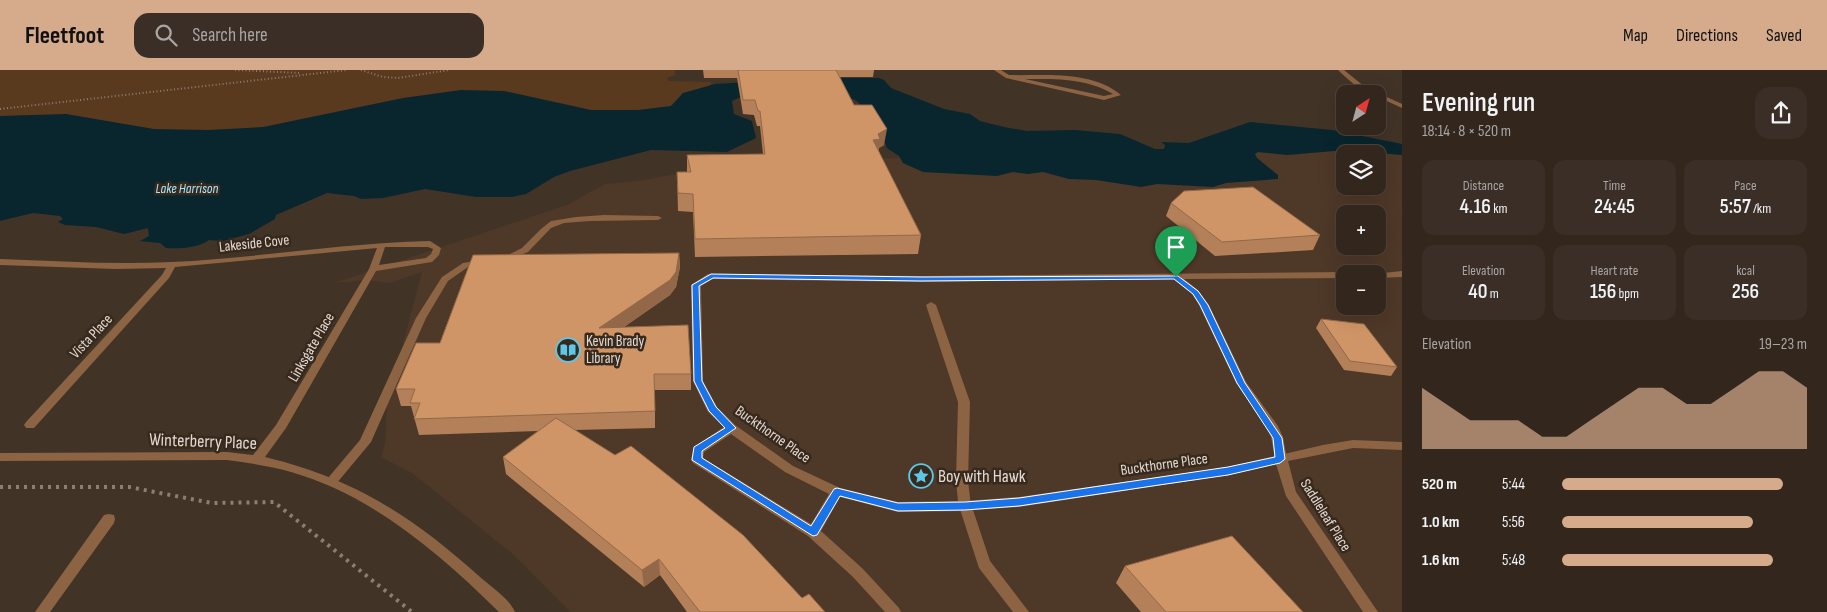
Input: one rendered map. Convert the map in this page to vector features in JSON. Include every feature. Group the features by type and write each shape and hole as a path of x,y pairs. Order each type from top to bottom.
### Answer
{"street":[{"path":"997,70 1008,77 1104,98 1118,95 1107,87 1088,80 1008,77"},
{"path":"1341,70 1359,85"},
{"path":"1386,99 1401,106"},
{"path":"332,481 365,442 421,318 446,279 466,265 521,254 552,224 593,219 658,218"},
{"name":"Lakeside Cove","path":"0,262 106,266 172,265 382,244 430,244 437,248 435,255 430,260 373,269"},
{"name":"Linksgate Place","path":"256,459 280,428 373,269 382,244"},
{"name":"Vista Place","path":"30,425 166,276 172,265"},
{"path":"1386,275 1402,274"},
{"path":"1176,277 1336,275"},
{"name":"Buckthorne Place","path":"1176,277 921,279 711,276 696,285 698,381 712,409 731,428 789,468 837,492 898,507 965,506 1019,502 1228,471 1353,444 1402,446"},
{"name":"Saddleleaf Place","path":"1176,277 1195,292 1204,305 1241,383 1277,438 1280,459 1290,493 1371,612"},
{"path":"931,305 964,402 962,481 965,506 984,564 1022,612"},
{"path":"731,428 698,450 697,460 813,532 858,573 894,612"},
{"name":"Winterberry Place","path":"0,457 227,456 256,459 299,469 332,481 389,513 445,554 508,612"},
{"path":"813,532 837,492"},
{"path":"42,612 109,519"}],"path":[{"path":"235,70 311,73"},
{"path":"0,109 347,70"},
{"path":"361,70 375,72 384,77 406,77 450,70"},
{"path":"0,487 129,488 212,503 274,502 412,612"}],"shaded area":[{"path":"0,70 675,70 675,75 667,78 668,81 711,82 712,99 706,106 0,190"},
{"path":"1322,143 1345,145 1336,145 1336,195 1386,195 1386,149 1402,150 1402,612 570,612 515,556 412,473 381,457 385,444 387,403 422,272 390,283 367,280 334,283 567,205 605,184 637,181 687,172 764,170 872,159 995,154 1179,159"}],"water":[{"name":"Lake Harrison","path":"816,78 879,78 884,80 891,88 944,109 970,114 980,121 1027,131 1075,130 1120,134 1155,149 1164,149 1165,145 1161,142 1189,143 1250,122 1332,130 1336,131 1336,135 1357,135 1402,144 1402,155 1386,154 1386,145 1336,145 1336,151 1287,155 1258,152 1255,154 1257,158 1278,175 1278,179 1226,183 1213,187 1157,184 1141,187 1096,180 1069,179 1043,172 1028,174 1013,172 997,176 923,172 903,163 899,156 887,148 882,135 858,102 853,99 747,94 732,101 734,114 752,121 756,138 727,152 651,150 570,171 554,177 526,194 512,197 476,197 425,189 383,198 361,199 354,196 327,193 276,215 275,219 249,234 223,241 209,240 194,246 177,248 166,248 160,243 140,241 149,236 148,228 124,234 96,227 65,225 58,222 63,219 60,216 33,213 0,221 0,116 66,114 154,129 208,130 263,127 403,98 461,90 504,91 591,110 638,110 671,106 683,93 715,84"}],"building":[{"path":"738,70 836,70 854,105 872,105 887,129 878,134 880,139 873,140 921,235 695,239 693,194 678,193 677,172 691,172 687,155 765,154 760,111 758,111 755,100 743,100"},
{"path":"1253,187 1320,235 1222,242 1171,203 1184,191"},
{"name":"Kevin Brady Library","path":"679,253 676,272 670,280 599,328 688,325 691,374 654,374 655,411 414,419 420,403 410,403 415,389 396,389 416,343 440,343 473,255"},
{"path":"1321,319 1364,324 1397,367 1350,361"},
{"path":"556,418 615,455 631,446 743,535 802,598 809,594 825,612 700,612 659,559 642,570 503,457"},
{"path":"1232,536 1303,612 1166,612 1125,566"}],"place":[{"name":"Kevin Brady Library","path":"568,350"},
{"name":"Boy with Hawk","path":"921,476"}],"route":[{"path":"711,276 921,279 1176,277 1195,292 1204,305 1241,383 1272,426 1277,438 1280,459 1228,471 1019,502 965,506 898,507 837,492 813,532 697,460 696,454 698,450 731,428 712,409 698,381 696,285 711,276"}]}
